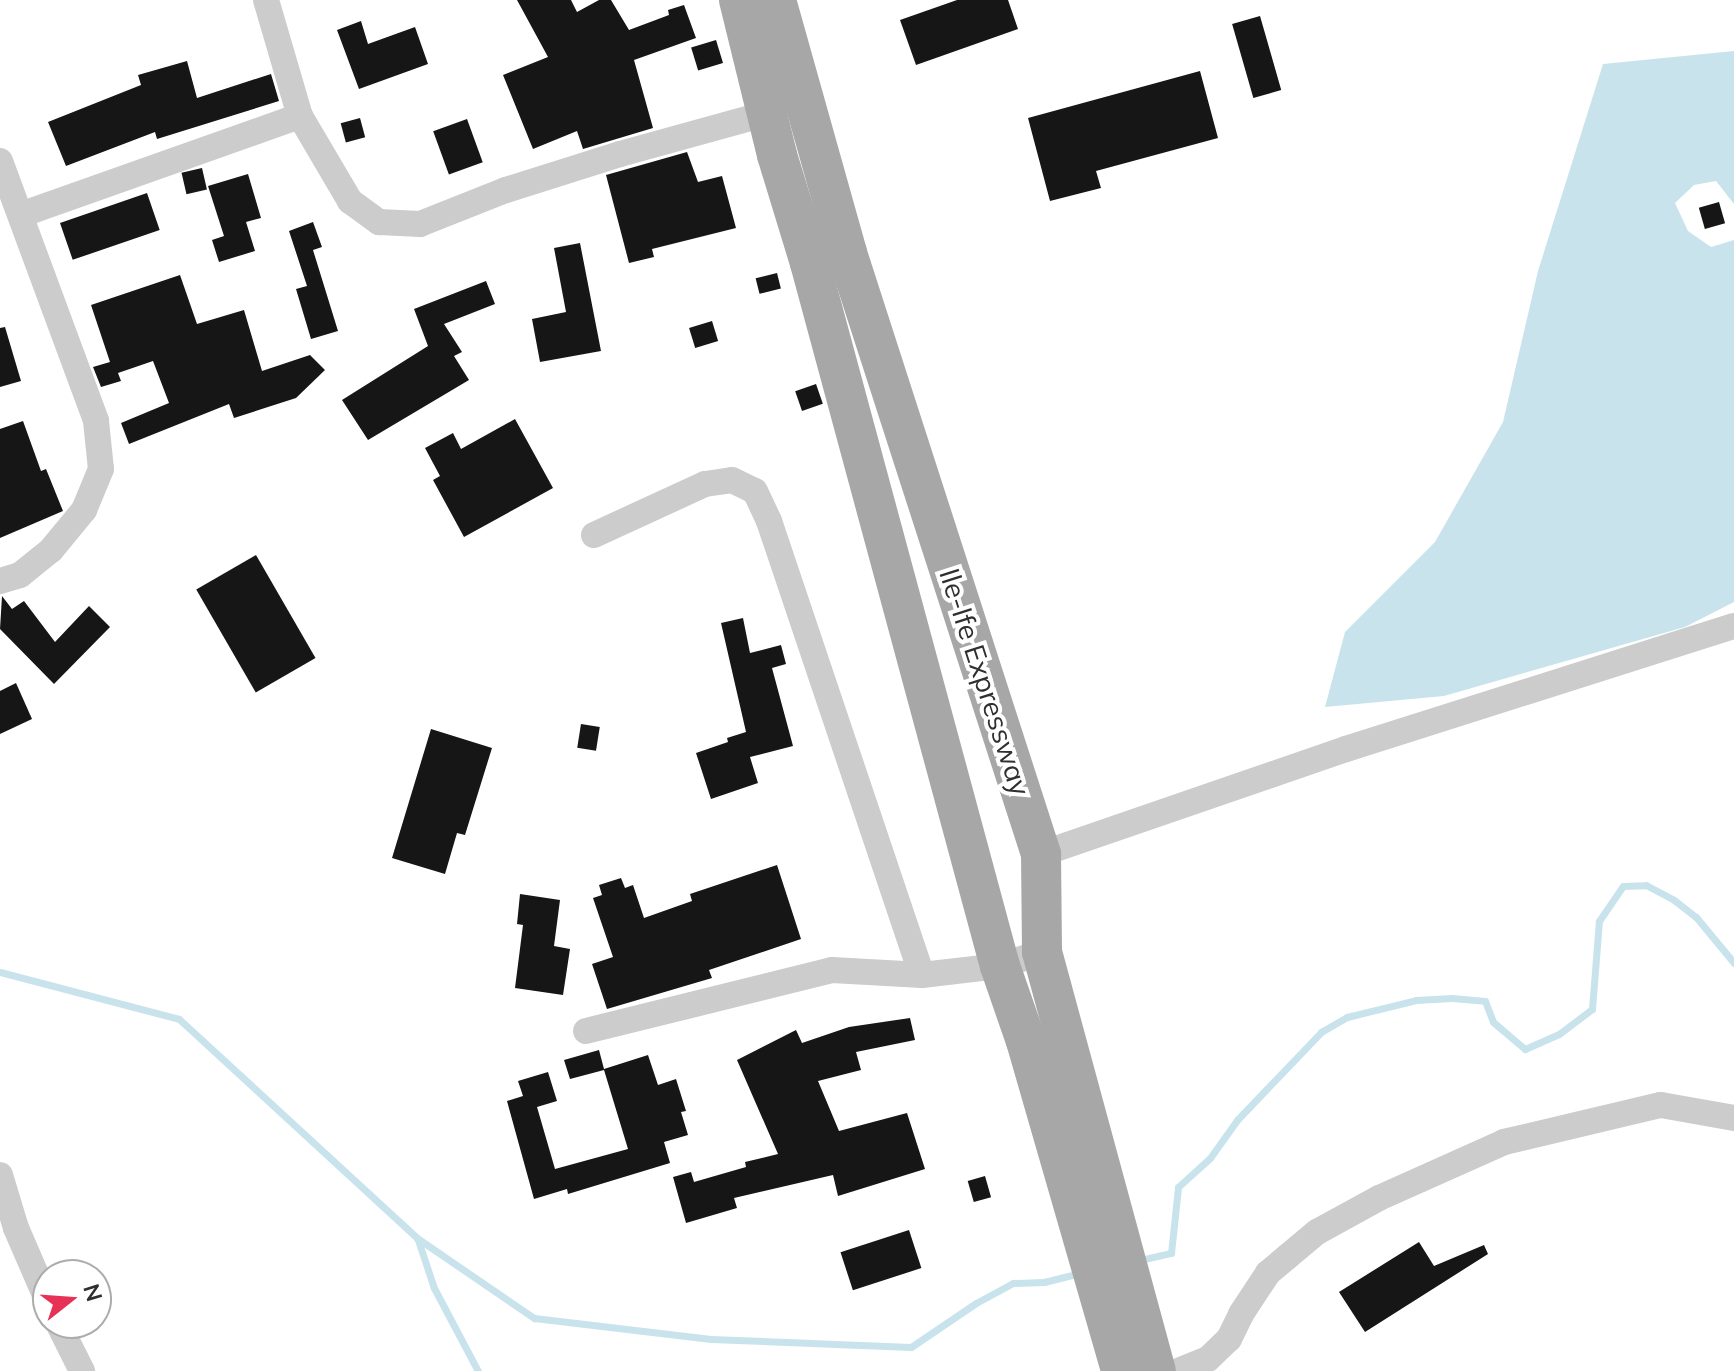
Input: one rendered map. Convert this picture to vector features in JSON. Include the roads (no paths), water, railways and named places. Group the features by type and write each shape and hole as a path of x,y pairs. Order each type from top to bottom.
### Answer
{"main road":[{"name":"Ile-Ife Expressway","path":"739,0 777,155 829,258 1041,854 1045,1036 1110,1266 1156,1371"},
{"name":"Ile-Ife Expressway","path":"776,0 817,144 829,258 1000,966 1045,1036"},
{"path":"777,155 817,144"},
{"name":"Ile-Ife Expressway","path":"1110,1266 1121,1371"}],"street":[{"path":"266,0 300,116 350,201 379,222 420,224 506,190 606,158 769,113"},
{"path":"23,214 300,116"},
{"path":"0,161 23,214 96,421 101,469 84,510 51,550 20,575 0,581"},
{"path":"594,535 705,484 732,480 755,491 769,521 922,975"},
{"path":"1041,854 1346,749 1734,626"},
{"path":"586,1031 832,970 922,975 1000,966 1042,952"},
{"path":"1178,1371 1208,1359 1229,1339 1268,1273 1317,1232 1379,1198 1504,1142 1661,1105 1734,1118"},
{"path":"0,1175 16,1228 32,1265"},
{"path":"66,1339 82,1371"}],"water":[{"path":"1734,51 1734,204 1716,181 1694,185 1675,203 1688,231 1711,247 1734,240 1734,602 1685,627 1444,696 1325,707 1345,632 1435,542 1503,422 1538,271 1603,64"}],"waterway":[{"path":"1140,1260 1171,1253 1178,1187 1210,1158 1237,1120 1321,1032 1347,1017 1416,1000 1452,998 1485,1001 1493,1022 1525,1049 1559,1034 1592,1009 1599,921 1623,886 1646,885 1674,900 1696,917 1734,963"},
{"path":"0,972 179,1019 417,1238 534,1318 711,1339 911,1347 976,1303 1013,1283 1044,1282 1081,1273"},
{"path":"418,1240 434,1288 478,1371"}]}
